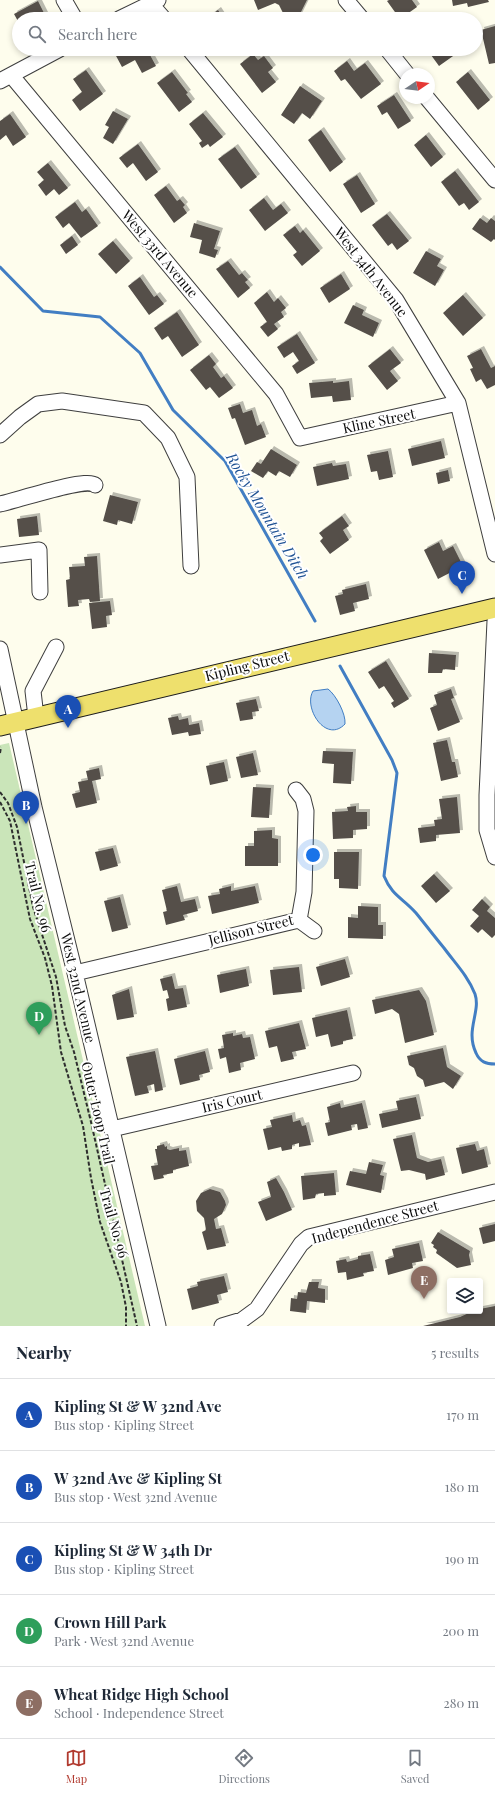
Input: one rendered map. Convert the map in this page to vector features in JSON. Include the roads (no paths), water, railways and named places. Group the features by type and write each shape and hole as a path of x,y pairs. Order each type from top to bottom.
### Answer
{"main road":[{"name":"Kipling Street","path":"8,724 495,608"}],"street":[{"path":"64,0 71,12"},
{"path":"346,0 356,12"},
{"path":"133,12 154,1 160,12"},
{"path":"6,78 47,56"},
{"name":"West 34th Avenue","path":"195,56 396,300 458,404 495,554"},
{"path":"392,56 402,68"},
{"name":"West 33rd Avenue","path":"6,78 276,394 300,438"},
{"path":"432,104 495,180"},
{"path":"0,434 38,404 62,401 144,413 168,438 187,477 191,566"},
{"name":"Kline Street","path":"300,438 458,404"},
{"path":"0,504 58,488 87,483 92,483 95,486"},
{"path":"0,556 38,550 40,592"},
{"path":"495,621 486,795 487,830 495,857"},
{"path":"36,717 33,691 56,647"},
{"name":"West 32nd Avenue","path":"0,649 8,724 34,807 75,973 158,1326"},
{"name":"Jellison Street","path":"75,973 299,920 304,892 306,811 303,799 296,790"},
{"path":"299,920 314,931"},
{"name":"Iris Court","path":"112,1129 353,1073"},
{"name":"Independence Street","path":"222,1326 242,1320 257,1309 301,1244 309,1237 495,1192"}],"water":[{"path":"328,689 337,700 344,715 345,724 338,729 331,730 324,727 318,721 311,706 313,691"}],"waterway":[{"name":"Rocky Mountain Ditch","path":"0,267 43,311 100,317 140,353 173,410 225,461 315,621"},
{"name":"Rocky Mountain Ditch","path":"340,666 392,760 397,773 384,876 391,888 416,913 469,981 475,994 476,1001 472,1029 473,1045 481,1060 489,1064 495,1064"}],"place":[{"name":"Kipling St & W 34th Dr","path":"462,594"},
{"name":"Kipling St & W 32nd Ave","path":"68,728"},
{"name":"W 32nd Ave & Kipling St","path":"26,824"},
{"name":"Crown Hill Park","path":"39,1035"},
{"name":"Wheat Ridge High School","path":"424,1299"}]}
